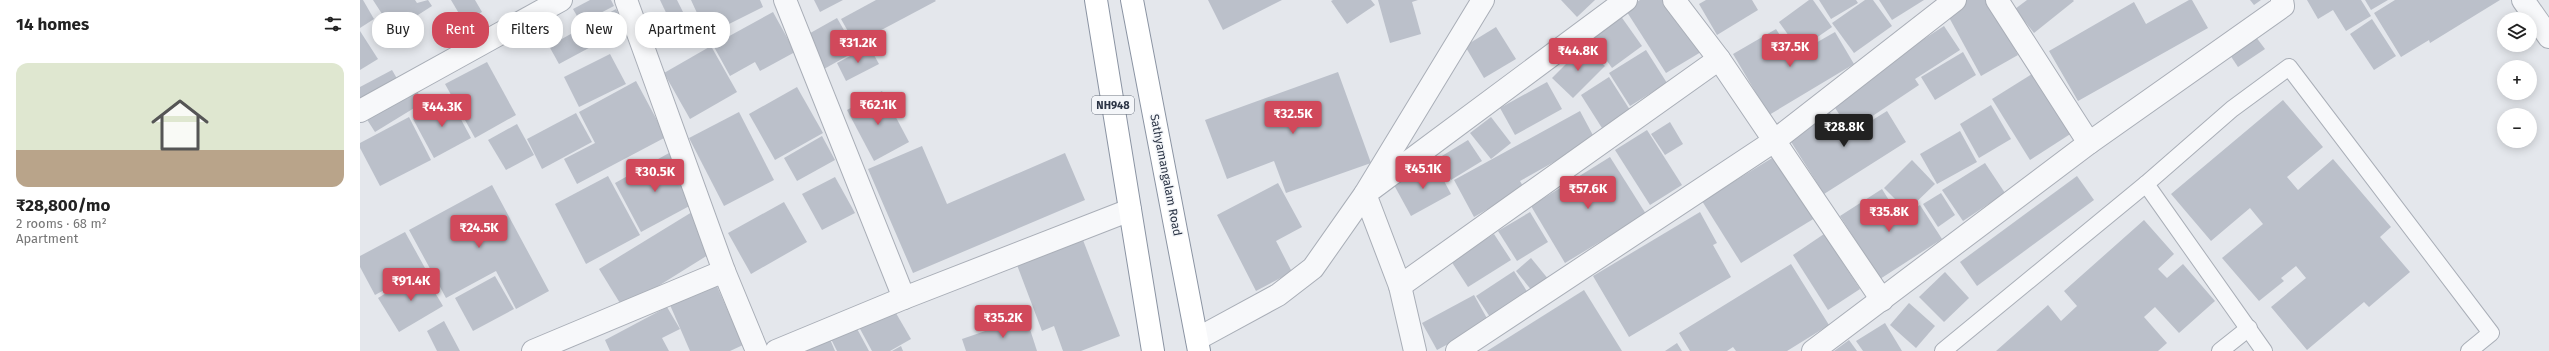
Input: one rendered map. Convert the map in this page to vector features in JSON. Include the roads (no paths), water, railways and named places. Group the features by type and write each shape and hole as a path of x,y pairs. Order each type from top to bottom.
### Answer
{"highway":[{"name":"NH948","path":"1096,0 1153,351"},
{"name":"Sathyamangalam Road","path":"1132,0 1198,345"}],"street":[{"path":"360,110 561,0"},
{"path":"626,0 724,271 757,351"},
{"path":"785,0 904,298"},
{"path":"1198,345 1278,295 1313,268 1365,194 1482,0"},
{"path":"1365,194 1626,0"},
{"path":"1674,0 1719,59 1882,300"},
{"path":"1457,351 1774,141 1954,0"},
{"path":"1997,0 2089,143"},
{"path":"1813,351 2089,143 2283,6 2282,0"},
{"path":"2523,0 2549,37"},
{"path":"1400,286 1719,59"},
{"path":"1365,194 1400,286 1415,351"},
{"path":"776,351 904,298 1130,210"},
{"path":"533,351 724,271"}],"lane":[{"path":"1943,351 2146,184 2232,109 2288,67 2491,333 2469,351"},
{"path":"2146,184 2264,351"},
{"path":"2220,351 2249,328"}]}
